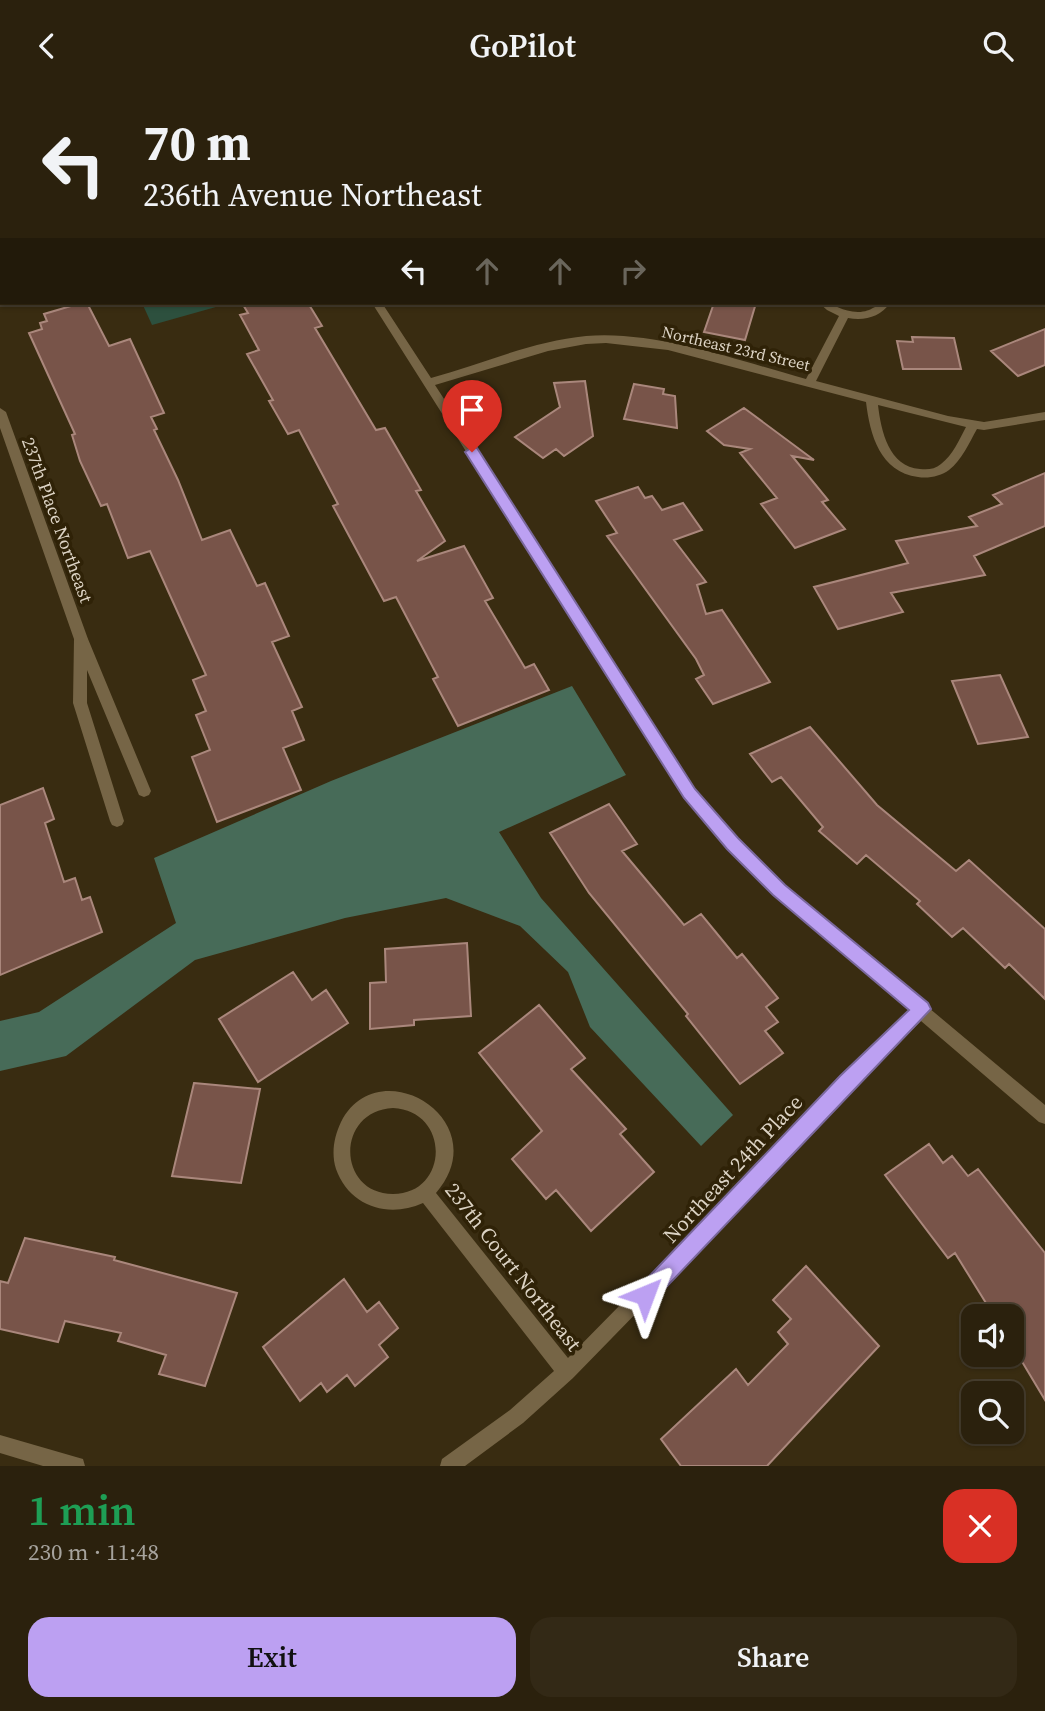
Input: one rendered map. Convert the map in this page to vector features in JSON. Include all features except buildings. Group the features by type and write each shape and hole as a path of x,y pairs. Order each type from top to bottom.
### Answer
{"street":[{"path":"378,305 690,793 732,843 779,890 1045,1116"},
{"path":"828,305 845,314 866,315 882,305"},
{"path":"810,382 845,314"},
{"name":"Northeast 23rd Street","path":"428,383 586,340 668,346 979,425"},
{"path":"871,399 874,426 887,456 896,466 928,474 944,469 979,425 1045,416"},
{"name":"237th Place Northeast","path":"0,412 81,639 144,791"},
{"path":"81,639 79,703 117,821"},
{"name":"Northeast 24th Place","path":"449,1466 492,1437 608,1334 846,1082 922,1009"},
{"name":"237th Court Northeast","path":"405,1100 428,1111 439,1125 444,1142 443,1160 436,1177 424,1191 409,1200 393,1204 362,1195 351,1184 343,1169 344,1136 363,1110 379,1101 405,1100"},
{"name":"237th Court Northeast","path":"424,1191 567,1372"},
{"path":"0,1444 76,1466"}],"green space":[{"path":"143,305 223,305 152,325"},
{"path":"572,686 626,775 499,832 541,898 733,1115 701,1146 590,1027 568,972 520,926 446,898 345,918 195,960 66,1056 0,1071 0,1021 39,1012 176,923 154,858 331,781"}],"route":[{"path":"472,452 690,793 732,843 779,890 922,1009 846,1082 645,1295"}]}
